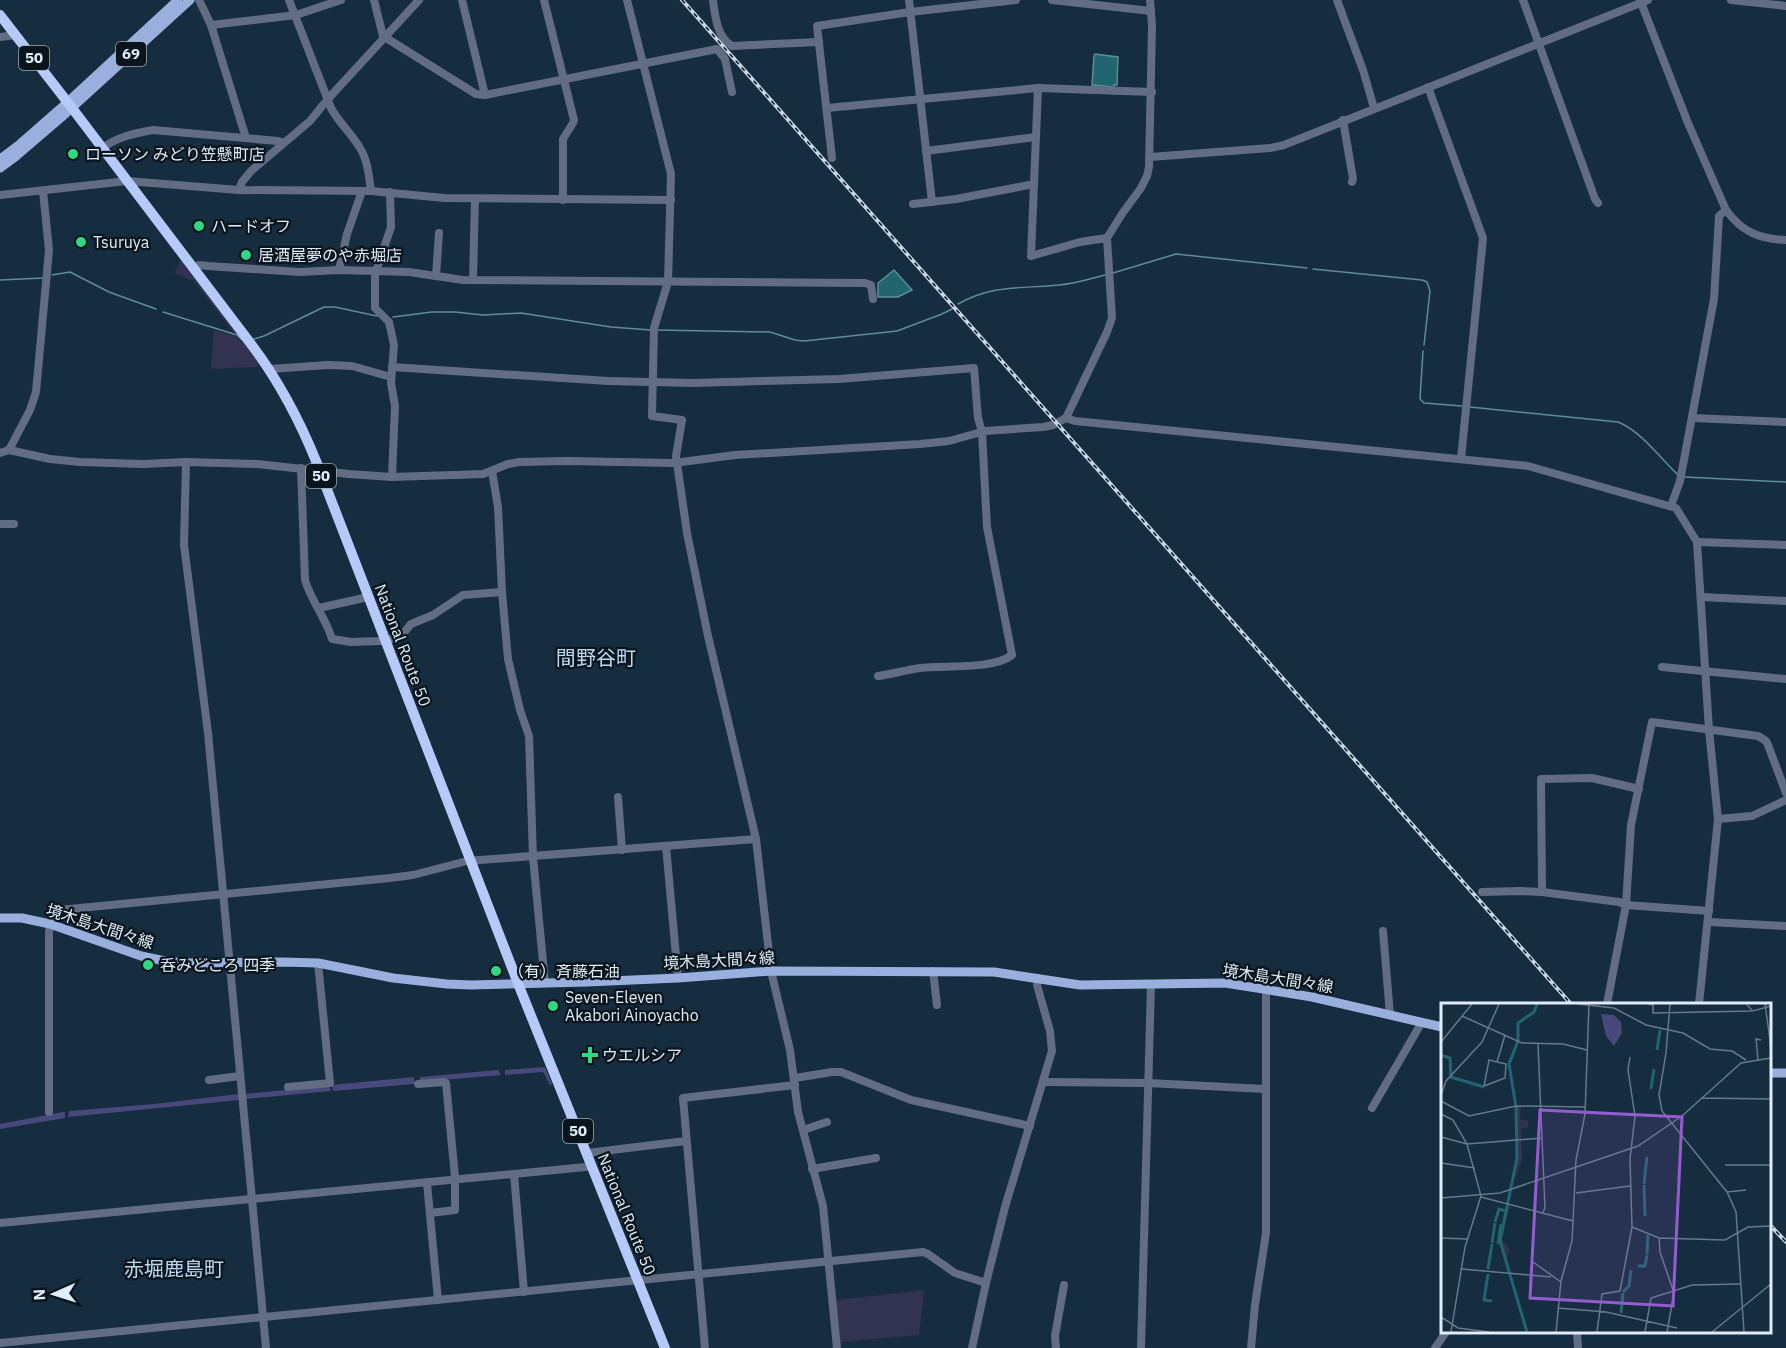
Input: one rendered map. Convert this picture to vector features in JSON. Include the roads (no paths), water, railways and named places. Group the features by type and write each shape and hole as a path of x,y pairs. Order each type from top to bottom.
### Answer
{"highway":[{"name":"National Route 50","path":"0,15 270,369 293,408 518,984 665,1348"}],"main road":[{"name":"69","path":"0,168 24,150 178,0"},
{"name":"69","path":"0,159 70,105 190,0"},
{"name":"境木島大間々線","path":"0,918 22,918 50,924 141,956 175,962 318,963 393,978 447,984 518,984 678,978 771,971 1005,972 1080,985 1217,982 1266,988 1441,1027"},
{"path":"1771,1072 1786,1073"}],"street":[{"path":"200,0 211,25 246,138"},
{"path":"289,0 327,100 336,117 361,150 367,168 367,191 347,234 339,270"},
{"path":"211,25 296,15 341,0"},
{"path":"374,0 383,35 386,38 476,94 485,95 717,50 725,59 732,92"},
{"path":"239,190 251,171 310,121 419,0"},
{"path":"462,0 485,95"},
{"path":"544,0 573,120 563,139 563,200"},
{"path":"627,0 671,174 668,282 654,328 652,416 682,420 677,462 687,532 701,604 756,839 771,971 790,1050 802,1130 823,1206 837,1348"},
{"path":"713,0 719,29 726,42 732,46 819,42"},
{"path":"909,0 932,202"},
{"path":"832,158 817,26 910,12 1016,0"},
{"path":"1052,0 1151,10"},
{"path":"43,191 49,250 36,392 30,410 3,454 80,462 257,464 392,477 479,474 508,464 537,461 677,462 735,455 949,441 982,432 1043,427 1066,418 1107,332 1112,318 1107,238 1148,176 1152,92 1150,0"},
{"path":"1337,0 1363,70 1374,108"},
{"path":"1523,0 1598,203"},
{"path":"1731,0 1786,6"},
{"path":"1150,158 1277,147 1643,1 1688,123 1726,210 1735,222 1749,233 1768,239 1786,240"},
{"path":"0,37 16,35"},
{"path":"1428,87 1483,238 1461,459"},
{"path":"826,108 1038,88 1152,92"},
{"path":"1038,88 1031,256 1080,242 1107,238"},
{"path":"1343,120 1352,182"},
{"path":"103,148 138,133 153,130 284,143"},
{"path":"926,152 1036,137"},
{"path":"0,195 127,181 239,190 390,192 437,198 670,200"},
{"path":"913,204 956,199 1034,184"},
{"path":"390,192 392,227 374,281 375,308 389,322 394,345 391,377 395,406 392,477"},
{"path":"473,280 476,199"},
{"path":"1671,506 1680,481 1714,299 1719,216 1726,210"},
{"path":"436,276 439,233"},
{"path":"194,268 200,265 300,272 339,270 423,273 473,280 869,284 873,288 873,299"},
{"path":"270,369 328,364 352,366 391,377"},
{"path":"392,367 693,383 840,379 974,368 978,418 982,432 987,526 1012,655 1002,660 978,665 919,668 878,676"},
{"path":"1066,418 1528,466 1676,508 1697,542 1709,730 1718,819 1700,1003"},
{"path":"1692,418 1786,422"},
{"path":"186,462 184,545 208,733 266,1348"},
{"path":"301,468 304,575 308,589 332,639 347,642 399,637 411,624 433,615 463,595 502,592"},
{"path":"492,471 498,507 508,659 520,710 529,736 533,857 545,983"},
{"path":"0,524 14,524"},
{"path":"1697,542 1786,545"},
{"path":"318,608 368,597"},
{"path":"1701,597 1786,601"},
{"path":"1662,667 1786,679"},
{"path":"1607,1003 1626,904 1631,825 1652,722 1754,735 1766,741 1786,793"},
{"path":"1542,892 1541,779 1592,778 1639,789"},
{"path":"618,797 622,850"},
{"path":"1718,819 1752,816 1786,800"},
{"path":"49,1112 50,924 53,916 59,910 390,878 471,861 756,839"},
{"path":"666,846 678,978"},
{"path":"1482,892 1542,892 1626,904 1709,911"},
{"path":"1709,922 1786,926"},
{"path":"1383,931 1390,1015"},
{"path":"288,1087 330,1083 318,963"},
{"path":"933,971 937,1005"},
{"path":"972,1348 1005,1207 1053,1046 1037,985 1038,978"},
{"path":"1141,1348 1151,984"},
{"path":"1251,1348 1266,1233 1266,988"},
{"path":"1372,1108 1422,1022"},
{"path":"705,1348 682,1101 684,1097 795,1082 826,1073 841,1072 911,1100 1030,1126"},
{"path":"209,1080 240,1076"},
{"path":"1043,1082 1148,1083 1265,1089"},
{"path":"418,1084 446,1083 455,1180 455,1210 430,1213"},
{"path":"802,1130 827,1122"},
{"path":"586,1153 686,1142"},
{"path":"812,1169 876,1158"},
{"path":"0,1223 427,1183 592,1165"},
{"path":"514,1174 524,1292"},
{"path":"427,1183 438,1300"},
{"path":"0,1343 923,1252 955,1273 986,1283"},
{"path":"1056,1348 1055,1336 1064,1285"},
{"path":"1577,1333 1578,1348"},
{"path":"0,1335 1,1348"},
{"path":"1435,1348 1444,1335"}],"waterway":[{"path":"1113,273 1176,254 1307,268"},
{"path":"1313,269 1427,282 1430,291 1424,345"},
{"path":"52,275 70,272 109,292 156,309"},
{"path":"958,304 996,290 1065,284 1105,275"},
{"path":"0,280 44,278"},
{"path":"254,339 324,307 335,307 377,316"},
{"path":"657,330 770,332 804,341 897,331 952,309"},
{"path":"163,312 237,335 242,340"},
{"path":"393,317 432,312 483,315 521,313 611,327 651,330"},
{"path":"1423,351 1420,399 1424,403 1462,406"},
{"path":"1470,407 1618,422 1643,439 1678,475"},
{"path":"1685,477 1786,482"}],"railway":[{"path":"682,0 1570,1003"},
{"path":"1771,1226 1786,1242"}],"place":[{"name":"ローソン みどり笠懸町店","path":"73,154"},
{"name":"ハードオフ","path":"199,226"},
{"name":"Tsuruya","path":"81,242"},
{"name":"居酒屋夢のや赤堀店","path":"246,255"},
{"name":"呑みどころ 四季","path":"148,965"},
{"name":"（有）斉藤石油","path":"496,971"},
{"name":"Seven-Eleven Akabori Ainoyacho","path":"553,1006"},
{"name":"ウエルシア","path":"590,1055"}],"district":[{"name":"間野谷町","path":"596,658"},
{"name":"赤堀鹿島町","path":"174,1269"}]}
